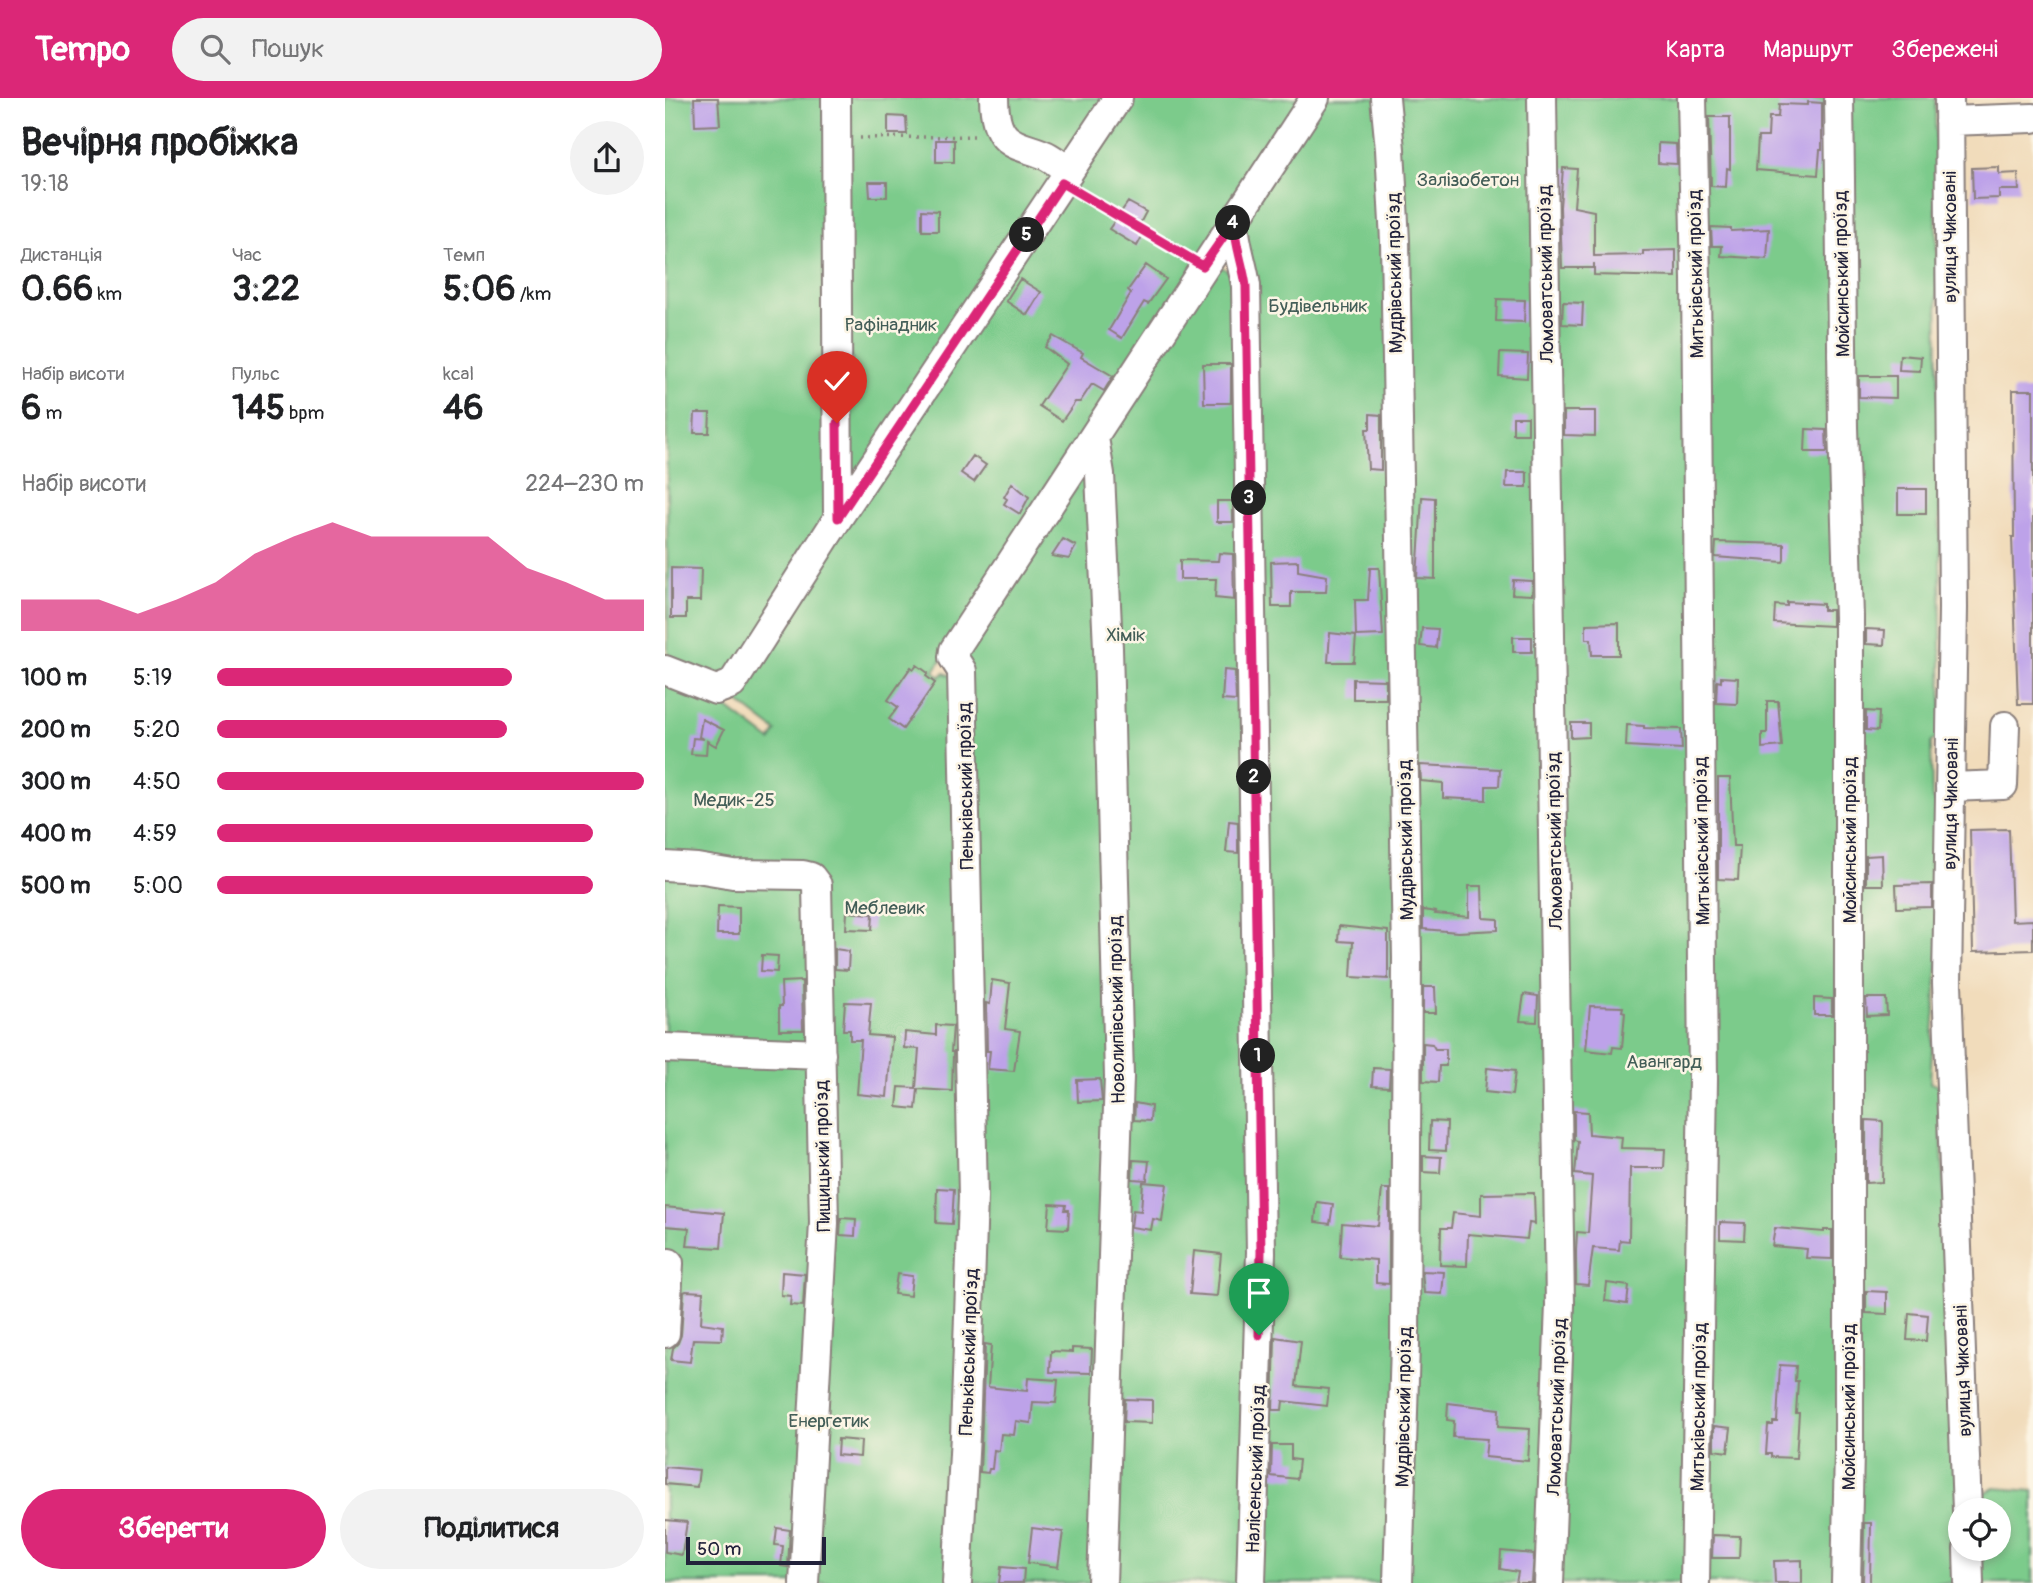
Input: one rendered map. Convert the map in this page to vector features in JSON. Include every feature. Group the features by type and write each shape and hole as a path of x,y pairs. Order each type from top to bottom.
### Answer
{"street":[{"path":"836,98 838,518"},
{"path":"994,98 997,124 1002,135 1021,148 1058,162 1065,178"},
{"path":"665,670 716,690 732,684 838,518 1118,98"},
{"name":"Пеньківський проїзд","path":"957,1583 973,1197 962,671 953,657 954,650 1315,98"},
{"name":"Мудрівський проїзд","path":"1385,98 1395,240 1407,958 1405,1344 1398,1583"},
{"name":"Ломоватський проїзд","path":"1542,98 1560,1305 1549,1583"},
{"name":"Митьківський проїзд","path":"1692,98 1703,1079 1695,1583"},
{"name":"Мойсинський проїзд","path":"1839,98 1843,427 1849,617 1849,1452 1846,1583"},
{"path":"1949,110 2033,118"},
{"name":"вулиця Чиковані","path":"1949,110 1953,608 1947,983 1967,1498"},
{"name":"Налісенський проїзд","path":"1234,222 1237,251 1242,261 1246,286 1261,1224 1251,1583"},
{"name":"Новолипівський проїзд","path":"1094,438 1100,474 1108,648 1119,1077 1101,1583"},
{"path":"1950,787 2003,785 2004,726"},
{"name":"Пищицький проїзд","path":"665,866 733,874 803,875 811,877 817,885 824,1223 804,1583"},
{"path":"665,1048 821,1054"},
{"path":"665,1333 669,1263"},
{"path":"1968,1561 1969,1583"}],"path":[{"path":"837,139 1002,135"},
{"path":"1065,178 1203,266"}],"green space":[{"path":"665,98 1308,98 934,671 940,677 944,673 955,677 962,658 1212,261 1243,280 1245,213 1321,98 1935,98 1942,734 1931,742 1932,798 1941,806 1941,913 1930,1083 1939,1085 1959,1498 1948,1498 1948,1561 1962,1561 1963,1583 665,1583 665,679 714,698 771,741 776,731 737,701 668,663"},
{"path":"1995,1488 2033,1491 2033,1583 1978,1583 1978,1561 2011,1561 2011,1498 1977,1496"}],"building":[{"path":"694,98 718,98 720,125 695,126"},
{"path":"1808,102 1822,103 1822,150 1818,175 1756,170 1758,137 1768,137 1769,117 1778,117 1779,104 1808,105"},
{"path":"888,116 906,117 907,134 888,134"},
{"path":"1709,117 1730,117 1730,169 1727,168 1726,187 1711,186"},
{"path":"936,140 954,140 954,162 936,162"},
{"path":"1658,143 1676,144 1677,164 1658,163"},
{"path":"1999,167 1999,174 2018,173 2019,190 1999,190 1999,198 1973,199 1972,168"},
{"path":"1563,168 1577,169 1574,207 1594,211 1594,256 1643,255 1643,251 1676,250 1676,277 1594,275 1594,268 1562,268 1560,207"},
{"path":"869,182 887,182 887,197 870,197"},
{"path":"1128,202 1146,212 1137,229 1144,233 1137,246 1109,229"},
{"path":"922,210 938,211 938,231 922,231"},
{"path":"1711,227 1731,228 1731,231 1769,229 1767,259 1721,256 1722,246 1712,246"},
{"path":"1146,265 1166,279 1148,304 1144,302 1122,338 1109,330 1131,293 1128,290"},
{"path":"1020,279 1041,292 1027,315 1006,301"},
{"path":"1497,299 1525,300 1524,322 1496,321"},
{"path":"1563,302 1583,303 1582,325 1562,324"},
{"path":"1053,336 1083,353 1081,357 1113,376 1104,391 1092,384 1062,421 1039,406 1067,364 1045,347"},
{"path":"1500,353 1528,354 1527,378 1499,376"},
{"path":"1900,355 1921,357 1920,371 1899,370"},
{"path":"1203,364 1231,364 1231,403 1204,403"},
{"path":"1859,376 1896,376 1896,398 1859,397"},
{"path":"2013,390 2033,390 2033,704 2018,704 2012,537"},
{"path":"1564,411 1595,411 1595,436 1564,435"},
{"path":"695,413 710,413 709,433 694,433"},
{"path":"1370,414 1381,415 1381,470 1368,469 1366,429 1370,429"},
{"path":"1513,417 1528,417 1528,434 1513,434"},
{"path":"1806,429 1826,430 1827,452 1805,452"},
{"path":"973,456 986,465 974,482 961,473"},
{"path":"1507,472 1527,472 1527,487 1506,487"},
{"path":"1012,483 1029,497 1020,514 1004,504 1007,499 1004,497"},
{"path":"1898,489 1926,489 1926,514 1898,514"},
{"path":"1422,497 1435,498 1435,579 1417,578"},
{"path":"1217,501 1233,501 1233,522 1217,522"},
{"path":"1063,539 1076,546 1069,559 1052,556"},
{"path":"1716,542 1784,544 1784,560 1715,557"},
{"path":"1219,553 1233,554 1234,600 1215,598 1216,579 1180,579 1180,560 1218,561"},
{"path":"1298,561 1298,571 1327,576 1326,592 1291,592 1291,607 1272,607 1271,562"},
{"path":"671,568 701,569 700,601 686,601 686,618 671,618"},
{"path":"1370,568 1379,568 1383,635 1356,636 1355,600 1368,600"},
{"path":"1513,580 1533,581 1532,595 1512,594"},
{"path":"1787,602 1823,604 1823,610 1832,610 1832,626 1774,623 1775,605 1787,606"},
{"path":"1619,623 1619,655 1592,655 1591,639 1586,639 1586,624"},
{"path":"1422,628 1438,629 1436,648 1420,646"},
{"path":"1866,629 1885,630 1884,645 1866,644"},
{"path":"1330,633 1356,636 1354,662 1328,662"},
{"path":"1513,637 1532,637 1532,652 1513,652"},
{"path":"917,665 928,673 926,676 935,683 903,729 889,719 898,707 888,700 911,667 914,669"},
{"path":"1224,670 1235,671 1236,701 1222,700"},
{"path":"1721,677 1738,678 1737,704 1716,703 1717,681 1721,682"},
{"path":"1353,679 1386,680 1386,699 1353,699"},
{"path":"1767,701 1778,701 1782,746 1762,748 1762,733 1767,733"},
{"path":"1866,711 1879,712 1878,731 1866,730"},
{"path":"702,719 724,730 716,746 707,741 706,755 691,754 693,738 704,739 699,737"},
{"path":"1571,723 1589,723 1589,737 1571,738"},
{"path":"1627,725 1681,729 1682,749 1626,746"},
{"path":"1420,765 1500,769 1499,786 1486,786 1486,800 1443,798 1443,783 1421,781"},
{"path":"1718,778 1730,778 1733,846 1740,846 1738,880 1718,879"},
{"path":"1229,821 1238,822 1238,853 1226,852"},
{"path":"2009,829 2012,921 2033,920 2033,950 1973,952 1970,830"},
{"path":"1882,855 1883,885 1866,885 1866,856"},
{"path":"1932,884 1932,907 1897,908 1896,885"},
{"path":"1469,886 1482,886 1483,918 1498,919 1498,930 1458,932 1423,929 1423,910 1436,912 1435,914 1469,917"},
{"path":"718,906 739,907 739,934 717,934"},
{"path":"847,912 873,914 872,930 846,929"},
{"path":"1339,926 1388,931 1388,979 1351,977 1353,942 1338,941"},
{"path":"835,949 849,951 848,970 835,969"},
{"path":"762,955 778,956 777,972 761,971"},
{"path":"992,980 1010,983 1005,1029 1020,1031 1014,1071 988,1069 990,1051 987,1051 986,1003 990,1004"},
{"path":"802,981 803,1030 779,1030 781,982"},
{"path":"1423,987 1435,987 1436,1013 1423,1013"},
{"path":"1524,994 1538,996 1537,1022 1520,1021"},
{"path":"1814,998 1832,999 1832,1015 1814,1015"},
{"path":"1866,998 1886,998 1887,1015 1867,1016"},
{"path":"845,1002 871,1003 868,1035 892,1037 887,1097 857,1094 861,1040 850,1040 850,1030 843,1030"},
{"path":"1590,1006 1623,1007 1622,1011 1625,1012 1622,1048 1613,1047 1612,1053 1586,1050"},
{"path":"936,1025 953,1026 952,1091 918,1089 916,1109 897,1107 899,1087 916,1088 919,1049 904,1048 905,1032 936,1035"},
{"path":"1423,1043 1432,1044 1435,1049 1446,1049 1446,1066 1439,1066 1438,1082 1423,1081"},
{"path":"1373,1068 1390,1069 1389,1087 1372,1086"},
{"path":"1487,1068 1515,1071 1512,1095 1485,1092"},
{"path":"1100,1079 1102,1101 1078,1102 1077,1080"},
{"path":"1135,1103 1151,1106 1150,1121 1134,1120"},
{"path":"1574,1111 1588,1112 1589,1134 1622,1137 1621,1148 1665,1149 1664,1168 1630,1168 1629,1241 1620,1240 1619,1250 1593,1248 1588,1285 1576,1284 1576,1250 1577,1232 1588,1233 1592,1176 1575,1174 1578,1141 1574,1140"},
{"path":"1866,1120 1883,1123 1882,1182 1866,1183"},
{"path":"1430,1121 1447,1122 1446,1151 1429,1150"},
{"path":"1423,1156 1441,1157 1440,1173 1423,1172"},
{"path":"1133,1160 1149,1161 1147,1180 1132,1179"},
{"path":"1143,1182 1167,1184 1162,1221 1153,1219 1151,1230 1131,1227 1133,1210 1141,1211"},
{"path":"937,1188 954,1189 952,1224 936,1223"},
{"path":"1382,1189 1389,1189 1389,1284 1376,1283 1376,1260 1340,1257 1342,1223 1378,1226"},
{"path":"1534,1193 1535,1224 1529,1223 1527,1239 1468,1234 1467,1266 1440,1265 1441,1228 1451,1228 1453,1213 1481,1216 1481,1194"},
{"path":"1317,1202 1333,1204 1330,1224 1315,1222"},
{"path":"1050,1204 1066,1205 1065,1210 1069,1210 1068,1229 1048,1228"},
{"path":"665,1207 724,1213 721,1248 687,1246 689,1228 665,1226"},
{"path":"841,1218 856,1219 855,1236 840,1235"},
{"path":"1720,1222 1745,1223 1744,1240 1720,1239"},
{"path":"1775,1228 1824,1232 1832,1230 1832,1259 1806,1258 1807,1249 1772,1246"},
{"path":"1194,1251 1221,1254 1217,1296 1190,1294"},
{"path":"1422,1271 1444,1272 1442,1294 1424,1293"},
{"path":"782,1272 805,1274 803,1306 790,1305 791,1296 781,1295"},
{"path":"897,1274 912,1276 910,1296 894,1294"},
{"path":"1607,1283 1629,1286 1627,1304 1605,1301"},
{"path":"686,1291 703,1292 701,1323 723,1326 722,1340 693,1339 690,1362 671,1360 673,1348 681,1335"},
{"path":"1866,1291 1887,1292 1887,1314 1866,1313"},
{"path":"1909,1313 1928,1315 1926,1341 1907,1340"},
{"path":"1275,1337 1301,1341 1296,1386 1329,1389 1327,1406 1283,1401 1282,1410 1273,1410"},
{"path":"985,1344 991,1345 988,1387 1027,1391 1028,1378 1058,1380 1056,1403 1033,1402 1031,1423 1016,1421 1014,1435 1001,1434 999,1451 994,1450 992,1469 989,1469 988,1473 980,1472"},
{"path":"1072,1348 1092,1349 1091,1373 1050,1372 1051,1351 1072,1352"},
{"path":"1780,1365 1796,1366 1796,1413 1799,1413 1796,1458 1771,1457 1771,1454 1766,1454 1768,1425 1777,1422"},
{"path":"1125,1399 1152,1400 1152,1423 1124,1422"},
{"path":"1448,1403 1499,1409 1498,1427 1530,1429 1528,1461 1485,1457 1487,1439 1453,1437 1454,1421 1447,1420"},
{"path":"1714,1426 1731,1428 1728,1452 1714,1450"},
{"path":"838,1439 861,1441 860,1457 837,1455"},
{"path":"1272,1445 1291,1445 1291,1459 1299,1460 1297,1479 1271,1476"},
{"path":"665,1467 699,1470 697,1487 665,1484"},
{"path":"665,1520 687,1522 682,1555 665,1552"},
{"path":"1864,1523 1871,1523 1870,1583 1863,1583"},
{"path":"777,1528 790,1530 788,1567 781,1566 783,1546 775,1545"},
{"path":"1032,1528 1063,1532 1058,1567 1028,1563"},
{"path":"1713,1535 1740,1536 1739,1558 1712,1558"},
{"path":"1501,1551 1534,1554 1532,1583 1516,1583 1518,1572 1500,1569"},
{"path":"1802,1560 1802,1583 1775,1583 1774,1561"},
{"path":"1001,1567 1024,1569 1023,1583 999,1583"}],"route":[{"path":"837,423 838,518 1062,183 1203,266 1234,222 1234,237 1246,286 1261,1252 1259,1335"}],"park label":[{"name":"Залізобетон","path":"1468,179"},
{"name":"Будівельник","path":"1318,305"},
{"name":"Рафінадник","path":"891,324"},
{"name":"Хімік","path":"1126,634"},
{"name":"Медик-25","path":"734,799"},
{"name":"Меблевик","path":"885,907"},
{"name":"Авангард","path":"1664,1061"},
{"name":"Енергетик","path":"829,1420"}]}
